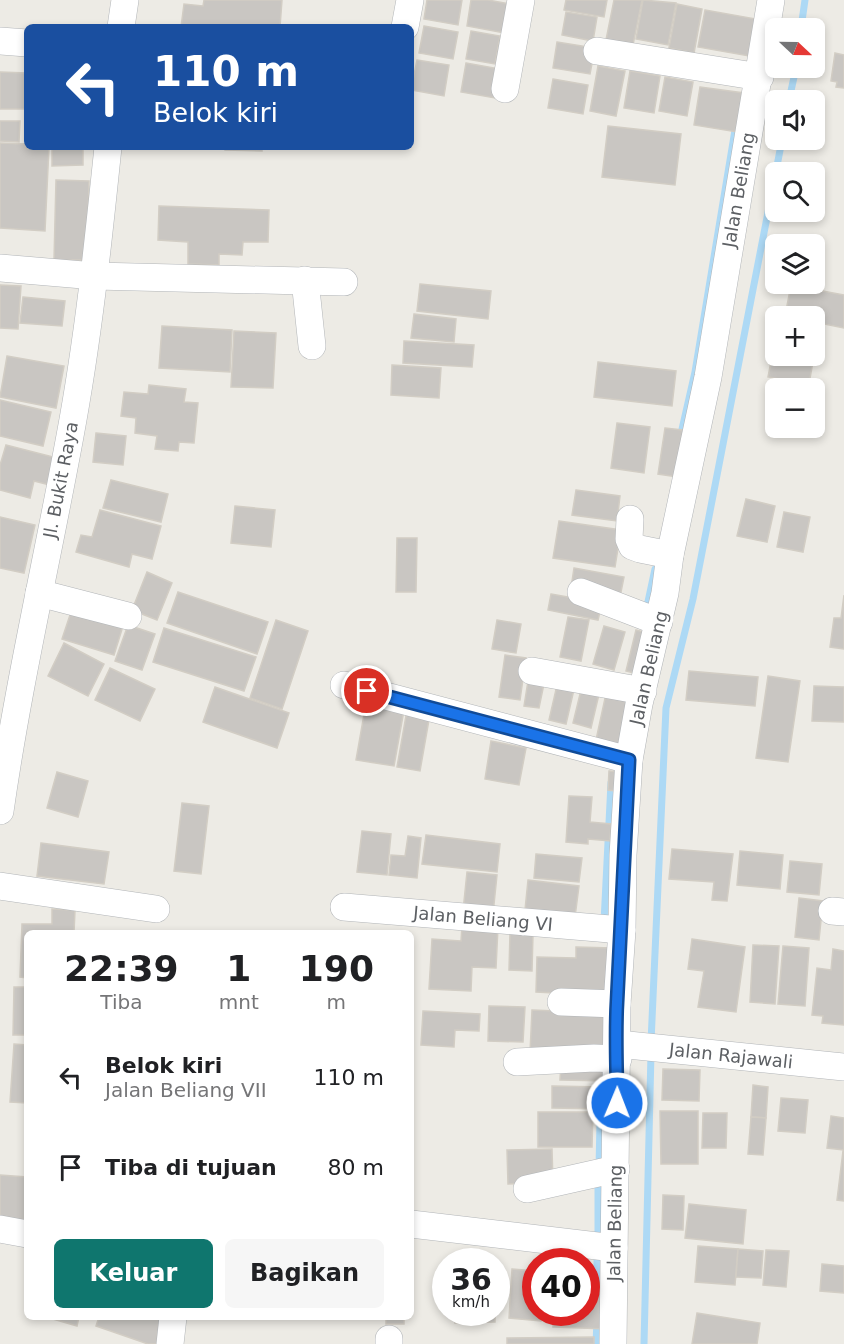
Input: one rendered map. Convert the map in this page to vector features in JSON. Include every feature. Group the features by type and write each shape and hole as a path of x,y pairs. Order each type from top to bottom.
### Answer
{"street":[{"path":"121,24 125,0"},
{"path":"406,24 410,0"},
{"path":"504,89 520,0"},
{"name":"Jalan Beliang","path":"613,1344 617,1004 629,760 708,377 760,77 771,0"},
{"path":"0,41 24,43"},
{"path":"597,51 760,77"},
{"name":"Jl. Bukit Raya","path":"0,811 29,634 71,434 95,276 108,150"},
{"path":"0,268 95,276 305,279 344,282"},
{"path":"305,279 312,346"},
{"path":"630,519 629,539 632,546 670,555"},
{"path":"581,592 659,622"},
{"path":"39,593 128,616"},
{"path":"532,671 643,691"},
{"path":"344,685 629,760"},
{"path":"0,885 156,909"},
{"name":"Jalan Beliang VI","path":"344,907 622,930"},
{"path":"561,1002 617,1004"},
{"name":"Jalan Rajawali","path":"517,1062 594,1058 618,1051 844,1067"},
{"path":"527,1189 616,1170"},
{"path":"414,1224 614,1248"},
{"path":"0,1229 24,1233"},
{"path":"170,1344 173,1320"}],"building":[{"path":"204,0 282,0 280,24 181,24 184,4 203,6"},
{"path":"427,0 462,0 458,25 424,19"},
{"path":"471,0 488,0 515,5 510,34 467,26"},
{"path":"566,0 607,0 604,17 564,10"},
{"path":"614,0 642,0 633,45 606,40"},
{"path":"643,0 676,3 668,45 636,39"},
{"path":"677,4 702,9 694,53 669,48"},
{"path":"705,10 756,19 749,56 698,47"},
{"path":"566,12 597,17 593,41 562,35"},
{"path":"424,26 458,32 453,59 419,53"},
{"path":"471,31 500,36 495,64 466,59"},
{"path":"557,42 595,48 590,74 553,68"},
{"path":"835,53 844,55 844,88 836,87 837,82 831,81"},
{"path":"417,60 449,65 444,96 414,91"},
{"path":"466,63 500,69 495,98 461,92"},
{"path":"598,66 625,71 616,116 590,111"},
{"path":"630,71 660,76 654,113 624,108"},
{"path":"0,72 24,73 24,109 0,109"},
{"path":"665,77 693,82 687,116 659,111"},
{"path":"553,79 588,85 583,114 548,108"},
{"path":"700,87 744,93 737,132 694,125"},
{"path":"0,121 20,121 19,142 0,141"},
{"path":"608,126 681,134 675,185 602,177"},
{"path":"0,143 24,144 24,150 49,150 45,231 0,228"},
{"path":"52,150 83,150 83,165 52,166"},
{"path":"56,180 89,181 87,260 54,260"},
{"path":"159,206 269,210 268,242 243,242 242,255 219,254 219,265 188,264 188,242 158,240"},
{"path":"420,284 491,291 488,319 417,311"},
{"path":"0,285 21,286 18,329 0,328"},
{"path":"825,291 844,295 844,328 825,324 825,306 787,306 789,294 825,294"},
{"path":"23,297 65,301 62,326 20,323"},
{"path":"414,314 456,319 454,342 411,338"},
{"path":"162,326 232,330 230,372 159,368"},
{"path":"234,331 276,333 273,388 231,387"},
{"path":"404,341 474,345 472,367 403,363"},
{"path":"7,356 64,366 56,408 0,397"},
{"path":"598,362 676,371 672,406 594,397"},
{"path":"392,365 441,368 439,398 391,395"},
{"path":"770,366 812,366 810,378 768,377"},
{"path":"149,385 186,389 184,402 198,403 194,443 179,442 178,451 155,449 157,436 135,433 136,418 121,416 124,392 148,394"},
{"path":"0,400 51,412 43,446 0,436"},
{"path":"617,423 650,427 644,473 611,468"},
{"path":"665,428 691,431 684,478 658,474"},
{"path":"96,433 126,436 123,465 93,462"},
{"path":"6,445 61,459 54,486 34,481 30,498 0,490 0,465"},
{"path":"111,480 168,494 161,522 103,508"},
{"path":"576,490 620,496 617,521 572,515"},
{"path":"746,499 775,506 767,542 737,536"},
{"path":"235,506 275,510 271,547 231,543"},
{"path":"100,510 161,526 152,559 132,554 129,567 76,552 81,535 92,537"},
{"path":"784,512 810,517 803,552 777,547"},
{"path":"0,517 35,525 24,573 0,568"},
{"path":"559,521 621,530 615,567 553,558"},
{"path":"397,538 417,538 416,592 396,592"},
{"path":"574,568 624,577 620,597 571,588"},
{"path":"147,572 172,583 157,620 132,610"},
{"path":"178,592 268,622 257,654 167,623"},
{"path":"551,594 602,603 598,620 548,610"},
{"path":"844,595 844,649 830,647 834,618 841,618"},
{"path":"72,609 123,626 114,655 62,639"},
{"path":"568,617 589,620 581,661 560,657"},
{"path":"276,620 308,631 282,709 250,698"},
{"path":"497,620 521,624 516,653 492,649"},
{"path":"128,625 155,634 142,670 115,661"},
{"path":"604,626 625,632 614,670 593,664"},
{"path":"164,628 256,657 244,691 153,662"},
{"path":"636,630 652,634 642,675 626,671"},
{"path":"64,643 104,664 88,696 48,676"},
{"path":"505,655 526,658 520,700 499,697"},
{"path":"110,668 155,689 140,721 95,700"},
{"path":"689,671 758,677 755,706 686,700"},
{"path":"529,675 545,679 539,708 524,706"},
{"path":"768,676 800,681 788,762 756,758"},
{"path":"558,681 575,685 566,724 549,720"},
{"path":"582,686 600,690 591,728 573,723"},
{"path":"814,686 844,687 844,722 812,721"},
{"path":"215,687 289,713 277,748 203,722"},
{"path":"607,689 640,695 629,747 596,740"},
{"path":"366,703 404,710 394,766 356,760"},
{"path":"407,710 430,714 420,771 397,767"},
{"path":"491,741 526,748 519,785 485,779"},
{"path":"609,771 625,772 623,792 608,790"},
{"path":"57,772 88,781 78,817 47,808"},
{"path":"569,796 592,797 590,822 611,824 610,841 588,839 588,844 566,842"},
{"path":"182,803 209,806 201,874 174,871"},
{"path":"362,831 391,834 387,875 357,872"},
{"path":"426,835 500,844 497,872 422,864"},
{"path":"408,836 421,838 417,878 389,875 391,855 405,856"},
{"path":"41,843 109,852 104,884 37,876"},
{"path":"672,849 733,854 727,901 712,900 714,882 669,879"},
{"path":"740,851 783,855 780,889 737,885"},
{"path":"536,854 582,858 579,882 534,878"},
{"path":"790,861 822,864 819,895 787,892"},
{"path":"467,872 497,875 493,914 463,911"},
{"path":"528,880 579,886 575,917 525,910"},
{"path":"799,898 823,901 819,940 795,937"},
{"path":"52,909 75,910 74,930 24,930 24,978 20,977 22,924 52,924"},
{"path":"462,926 498,927 496,968 472,967 471,991 429,989 432,939 461,941"},
{"path":"510,933 533,934 532,971 509,970"},
{"path":"692,939 745,947 736,1012 698,1007 704,971 688,969"},
{"path":"753,945 779,946 775,1004 750,1002"},
{"path":"783,946 809,948 805,1006 778,1004"},
{"path":"576,947 613,948 611,999 536,992 537,957 576,958"},
{"path":"833,949 844,951 844,1025 822,1023 823,1016 812,1015 817,968 831,970"},
{"path":"14,987 24,987 24,1035 13,1035"},
{"path":"489,1006 525,1007 523,1042 488,1041"},
{"path":"532,1010 605,1013 603,1055 530,1053"},
{"path":"423,1011 480,1014 479,1031 455,1030 454,1047 421,1045"},
{"path":"14,1044 24,1045 24,1103 10,1102"},
{"path":"561,1063 610,1064 609,1081 560,1080"},
{"path":"663,1069 700,1070 699,1101 662,1100"},
{"path":"753,1085 768,1087 766,1118 751,1117"},
{"path":"552,1086 603,1087 603,1109 552,1108"},
{"path":"781,1098 808,1100 805,1133 778,1131"},
{"path":"660,1111 698,1111 698,1164 661,1164"},
{"path":"538,1112 593,1112 592,1147 538,1147"},
{"path":"703,1113 727,1113 726,1148 702,1148"},
{"path":"831,1116 844,1118 844,1150 827,1148"},
{"path":"751,1117 766,1118 763,1155 748,1154"},
{"path":"552,1149 553,1182 508,1184 507,1150"},
{"path":"844,1151 844,1201 837,1200"},
{"path":"0,1175 24,1177 24,1223 0,1220"},
{"path":"663,1195 684,1196 683,1230 662,1229"},
{"path":"689,1204 746,1210 743,1244 685,1238"},
{"path":"698,1246 738,1249 735,1285 695,1282"},
{"path":"738,1249 763,1251 761,1278 736,1277"},
{"path":"766,1250 789,1251 786,1287 763,1285"},
{"path":"822,1264 844,1266 844,1293 820,1291"},
{"path":"512,1269 522,1270 522,1319 510,1318"},
{"path":"600,1283 608,1283 607,1329 553,1327 600,1326"},
{"path":"697,1313 760,1323 757,1344 692,1344"},
{"path":"56,1320 78,1320 77,1326"},
{"path":"98,1320 167,1321 160,1344 148,1344 96,1326"},
{"path":"386,1320 404,1320 404,1324 386,1324"},
{"path":"594,1337 594,1344 507,1344 507,1338"}],"waterway":[{"path":"802,18 805,0"},
{"path":"791,90 794,78"},
{"path":"680,438 695,372 736,124"},
{"path":"651,1042 666,708 693,599 780,150"},
{"path":"646,611 655,569"},
{"path":"604,922 611,783"},
{"path":"644,1344 651,1053"},
{"path":"599,1168 601,1074"},
{"path":"598,1179 598,1240"},
{"path":"596,1344 597,1326"}],"route":[{"path":"367,691 629,760 617,1004 617,1103"}]}
